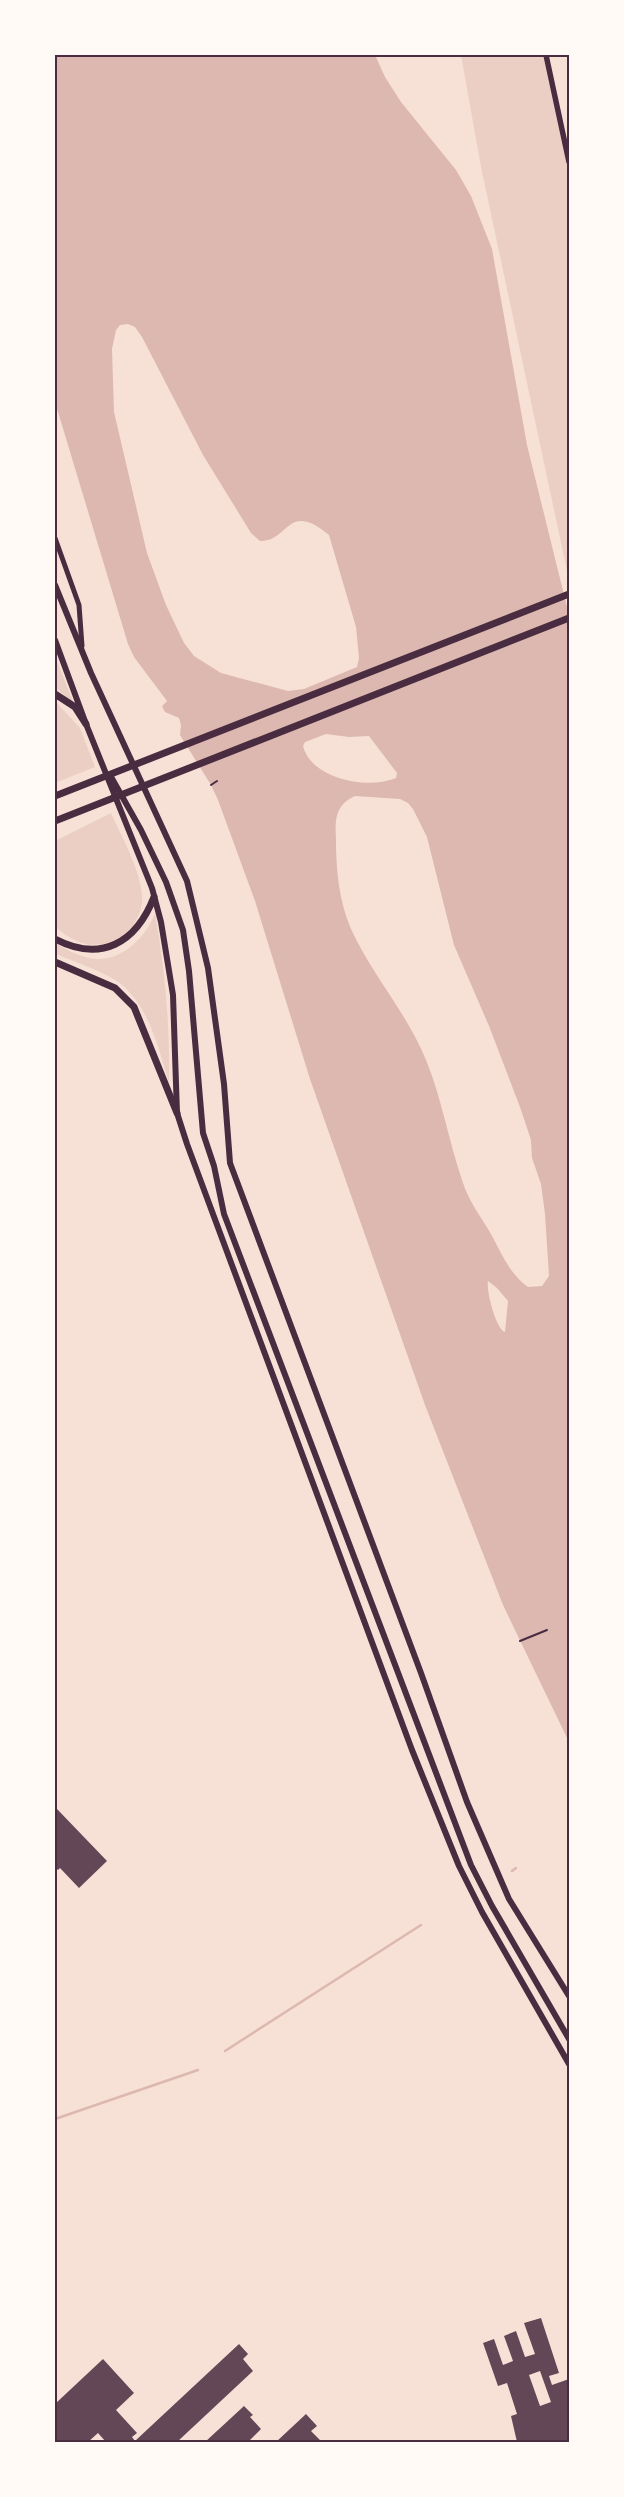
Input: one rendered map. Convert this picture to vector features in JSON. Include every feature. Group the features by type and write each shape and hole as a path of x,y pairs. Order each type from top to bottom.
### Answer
{"highway":[{"path":"55,796 569,594"},
{"path":"55,821 569,618"},
{"path":"55,694 75,707 86,724"},
{"path":"55,938 67,945 86,950 110,946 131,935 146,918 154,897"},
{"path":"55,962 115,988 134,1007 178,1113"}],"main road":[{"path":"546,55 569,162"},
{"path":"55,585 82,651 187,881 208,968 224,1084 230,1162 421,1673 467,1802 509,1899 569,1996"},
{"path":"55,640 154,897 168,957 173,995 178,1113 187,1144 406,1731 459,1866 482,1912 569,2064"},
{"path":"98,754 141,830 166,882 183,930 190,980 203,1133 214,1166 224,1214 471,1864 492,1906 569,2039"}],"street":[{"path":"55,538 79,605 82,651"}],"path":[{"path":"211,784 217,782"},
{"path":"520,1641 547,1630"}],"shaded area":[{"path":"55,55 375,55 385,77 401,102 456,170 471,196 492,249 527,445 569,615 569,1742 503,1605 425,1405 310,1079 255,901 218,800 211,785 180,735 181,725 179,718 165,712 162,706 167,701 134,657 128,644 55,402","holes":["128,324 135,327 142,337 203,455 251,533 260,541 270,540 290,525 305,521 315,525 329,535 356,627 359,658 357,667 304,689 288,691 221,673 194,656 184,643 166,605 147,553 114,412 112,349 116,330 120,325","326,734 349,737 369,736 397,773 396,778 371,783 356,782 329,774 317,767 308,757 303,746 305,742","355,796 400,799 408,803 413,809 427,837 454,945 489,1026 531,1140 532,1158 541,1184 545,1214 549,1276 542,1286 528,1287 516,1276 507,1264 472,1203 458,1168 437,1090 426,1060 409,1026 359,946 351,929 339,885 336,833 338,814 343,804","488,1281 508,1301 505,1332 495,1317"]},
{"path":"461,55 546,55 569,161 567,571 481,167"},
{"path":"55,656 74,704 55,687"},
{"path":"55,701 80,728 95,767 55,783"},
{"path":"111,813 138,875 141,885 141,907 138,918 124,934 104,944 93,945 71,938 55,927 55,841"},
{"path":"155,913 166,997 169,1039 169,1082 152,1030 132,995 122,985 108,976 55,954 55,943 76,954 93,959 117,955 141,937"}],"building":[{"path":"57,1809 107,1861 79,1888 60,1868 58,1870 55,1867 55,1811"},
{"path":"541,2318 559,2373 549,2376 552,2385 569,2379 569,2442 517,2442 511,2416 517,2414 507,2383 498,2386 483,2343 494,2339 503,2365 513,2361 504,2336 516,2331 525,2357 535,2354 524,2323","holes":["540,2371 551,2402 540,2406 529,2375"]},
{"path":"239,2344 248,2354 243,2359 253,2371 177,2442 106,2442 98,2433 88,2442 55,2442 55,2404 103,2359 134,2393 116,2410 137,2433 132,2437 135,2441"},
{"path":"244,2406 253,2415 250,2417 261,2429 248,2442 205,2442"},
{"path":"306,2414 317,2426 311,2431 322,2442 276,2442"}],"waterway":[{"path":"512,1871 516,1868"},
{"path":"225,2051 421,1925"},
{"path":"55,2119 198,2070"}]}
